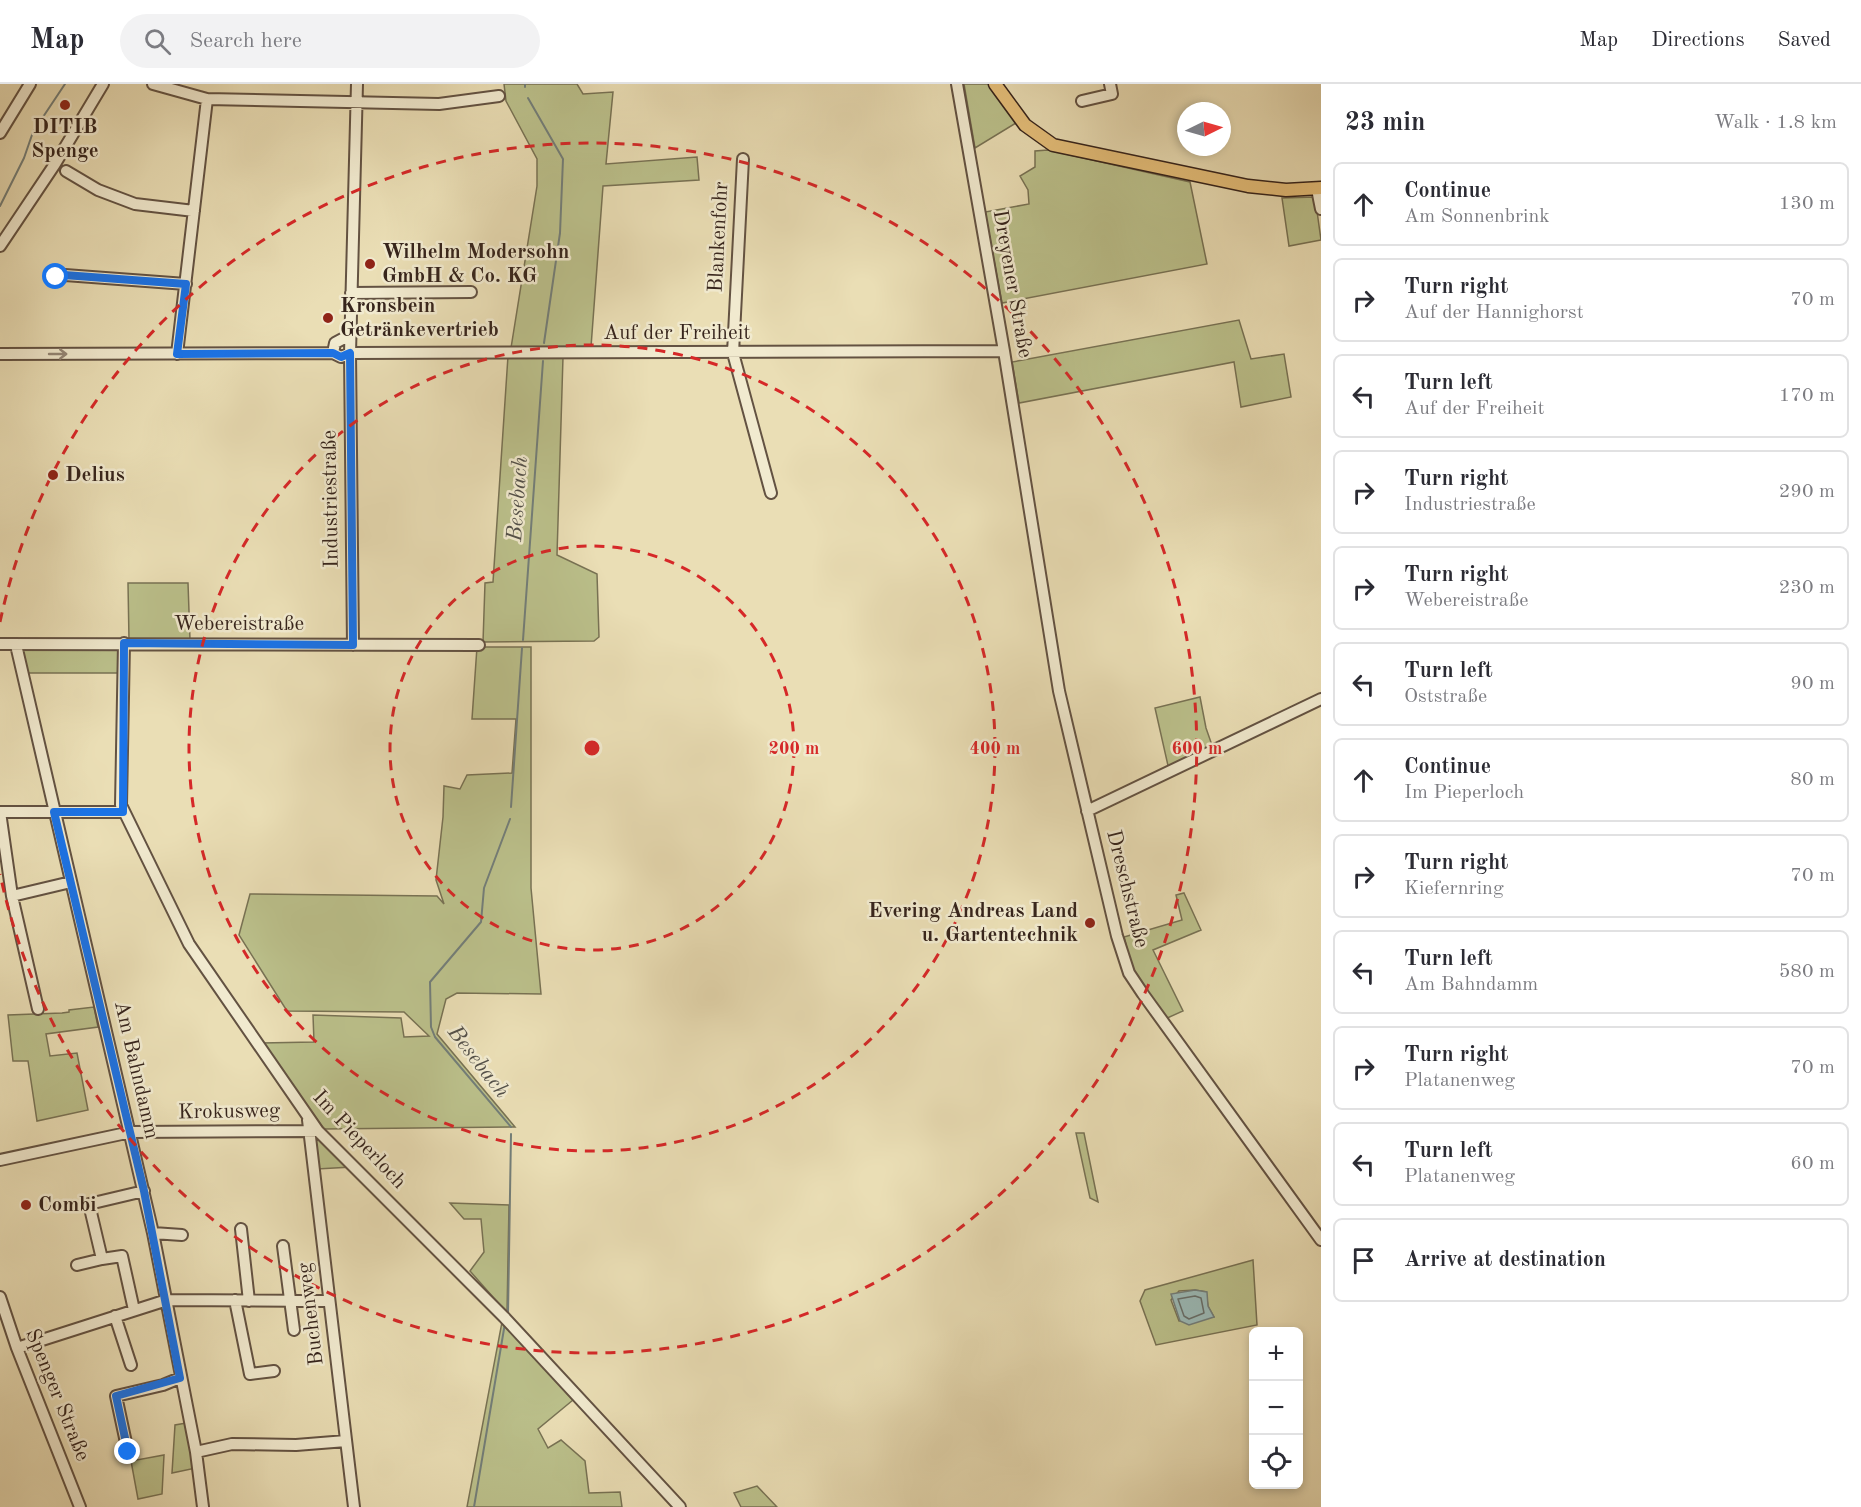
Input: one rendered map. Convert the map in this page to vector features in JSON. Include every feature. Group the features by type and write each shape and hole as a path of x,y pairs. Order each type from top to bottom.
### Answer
{"main road":[{"path":"995,84 1025,125 1053,145 1248,186 1286,190 1319,189"}],"street":[{"path":"0,133 30,84"},
{"path":"0,246 55,164 103,84"},
{"path":"153,84 207,99 439,104 499,96"},
{"name":"Industriestraße","path":"353,645 350,335 357,84"},
{"name":"Dreyener Straße","path":"957,84 1028,491"},
{"path":"1082,101 1112,94 1110,84"},
{"path":"177,354 207,99"},
{"name":"Blankenfohr","path":"742,159 733,352 771,493"},
{"path":"66,171 98,189 135,204 194,211"},
{"path":"1319,189 1321,209"},
{"path":"56,277 64,275 186,284"},
{"path":"351,293 471,292"},
{"path":"333,353 336,343 350,335"},
{"name":"Auf der Freiheit","path":"350,353 1004,351"},
{"path":"0,354 333,353 341,357 350,353"},
{"name":"Dreschstraße","path":"1028,491 1059,691 1117,936 1129,973 1321,1240"},
{"name":"Im Pieperloch","path":"124,643 123,812 189,944 307,1117"},
{"name":"Webereistraße","path":"0,644 478,645"},
{"name":"Am Bahndamm","path":"16,645 144,1191 196,1452 203,1507"},
{"path":"1087,811 1321,699"},
{"path":"38,1009 12,897 0,812 123,812"},
{"path":"12,897 71,882"},
{"name":"Buchenweg","path":"307,1117 314,1131 329,1301 354,1507"},
{"name":"Im Pieperloch","path":"314,1131 504,1317 680,1507"},
{"name":"Krokusweg","path":"0,1160 130,1132 314,1131"},
{"path":"102,1259 89,1204 144,1191"},
{"path":"241,1229 249,1300"},
{"path":"153,1233 182,1235"},
{"path":"283,1246 294,1330"},
{"path":"77,1265 122,1256 135,1310"},
{"name":"Spenger Straße","path":"0,1297 17,1348 80,1507"},
{"path":"17,1348 167,1300 329,1301"},
{"path":"235,1300 250,1374 274,1371"},
{"path":"115,1316 130,1365"},
{"path":"128,1452 116,1396 180,1378"},
{"path":"196,1452 232,1444 296,1445 346,1441"}],"green space":[{"path":"504,84 577,84 583,94 613,92 606,164 697,157 699,180 603,186 591,347 511,348 537,186 537,159 506,101"},
{"path":"964,84 989,84 1016,123 975,148"},
{"path":"1048,150 1190,182 1207,264 1002,303 985,212 1029,204 1028,190 1020,176 1035,167 1035,151"},
{"path":"1315,197 1321,240 1289,246 1282,198"},
{"path":"1239,320 1251,359 1284,354 1291,397 1241,407 1234,362 1019,403 1012,362"},
{"path":"508,356 563,357 557,555 597,574 599,637 594,641 483,642 485,583 493,582"},
{"path":"128,583 188,583 190,640 129,640"},
{"path":"18,647 121,648 121,673 24,673"},
{"path":"477,647 531,647 531,888 541,994 457,993 446,999 437,1034 515,1127 324,1129 262,1043 314,1042 313,1015 401,1018 404,1037 429,1036 404,1012 287,1011 239,935 250,894 437,896 444,904 436,880 444,786 460,789 467,775 512,773 516,719 472,719"},
{"path":"1200,697 1206,728 1213,748 1169,770 1155,708"},
{"path":"1184,893 1201,930 1153,950 1183,1011 1165,1019 1132,969 1124,937 1182,920 1176,895"},
{"path":"94,1007 98,1027 46,1034 50,1056 77,1053 88,1110 37,1121 28,1061 13,1061 8,1015 62,1013"},
{"path":"1076,1133 1084,1133 1098,1202 1090,1198"},
{"path":"316,1134 351,1167 317,1169 313,1136"},
{"path":"450,1203 509,1205 507,1313 470,1271 484,1252 481,1219 464,1219"},
{"path":"1253,1260 1257,1325 1156,1345 1140,1301 1145,1290","holes":["1179,1291 1206,1292 1208,1306 1214,1317 1179,1321 1171,1300"]},
{"path":"502,1322 573,1400 538,1429 548,1448 561,1440 585,1461 589,1493 620,1492 622,1507 467,1507"},
{"path":"186,1423 196,1468 172,1473 175,1425"},
{"path":"164,1455 162,1494 138,1499 131,1461"},
{"path":"757,1486 777,1507 741,1507 734,1493"}],"water":[{"path":"1195,1290 1207,1292 1208,1306 1214,1317 1189,1325 1180,1321 1171,1294"}],"waterway":[{"path":"0,206 24,158 33,132 65,84"},
{"name":"Besebach","path":"528,98 563,159 560,233 544,343"},
{"name":"Besebach","path":"523,640 543,361"},
{"name":"Besebach","path":"511,807 522,648"},
{"name":"Besebach","path":"510,819 484,888 481,922 430,982 431,1027 435,1037 511,1127"},
{"name":"Besebach","path":"508,1315 511,1134"},
{"name":"Besebach","path":"474,1507 505,1323"}],"place":[{"name":"DITIB Spenge","path":"65,105"},
{"name":"Wilhelm Modersohn GmbH & Co. KG","path":"370,264"},
{"name":"Kronsbein Getränkevertrieb","path":"328,318"},
{"name":"Delius","path":"53,475"},
{"name":"Evering Andreas Land u. Gartentechnik","path":"1090,923"},
{"name":"Combi","path":"26,1205"}],"route":[{"path":"56,277 64,275 186,284 177,354 333,353 341,357 350,353 353,645 124,643 121,805 123,812 54,812 144,1191 167,1300 180,1378 116,1396 128,1452"}]}
